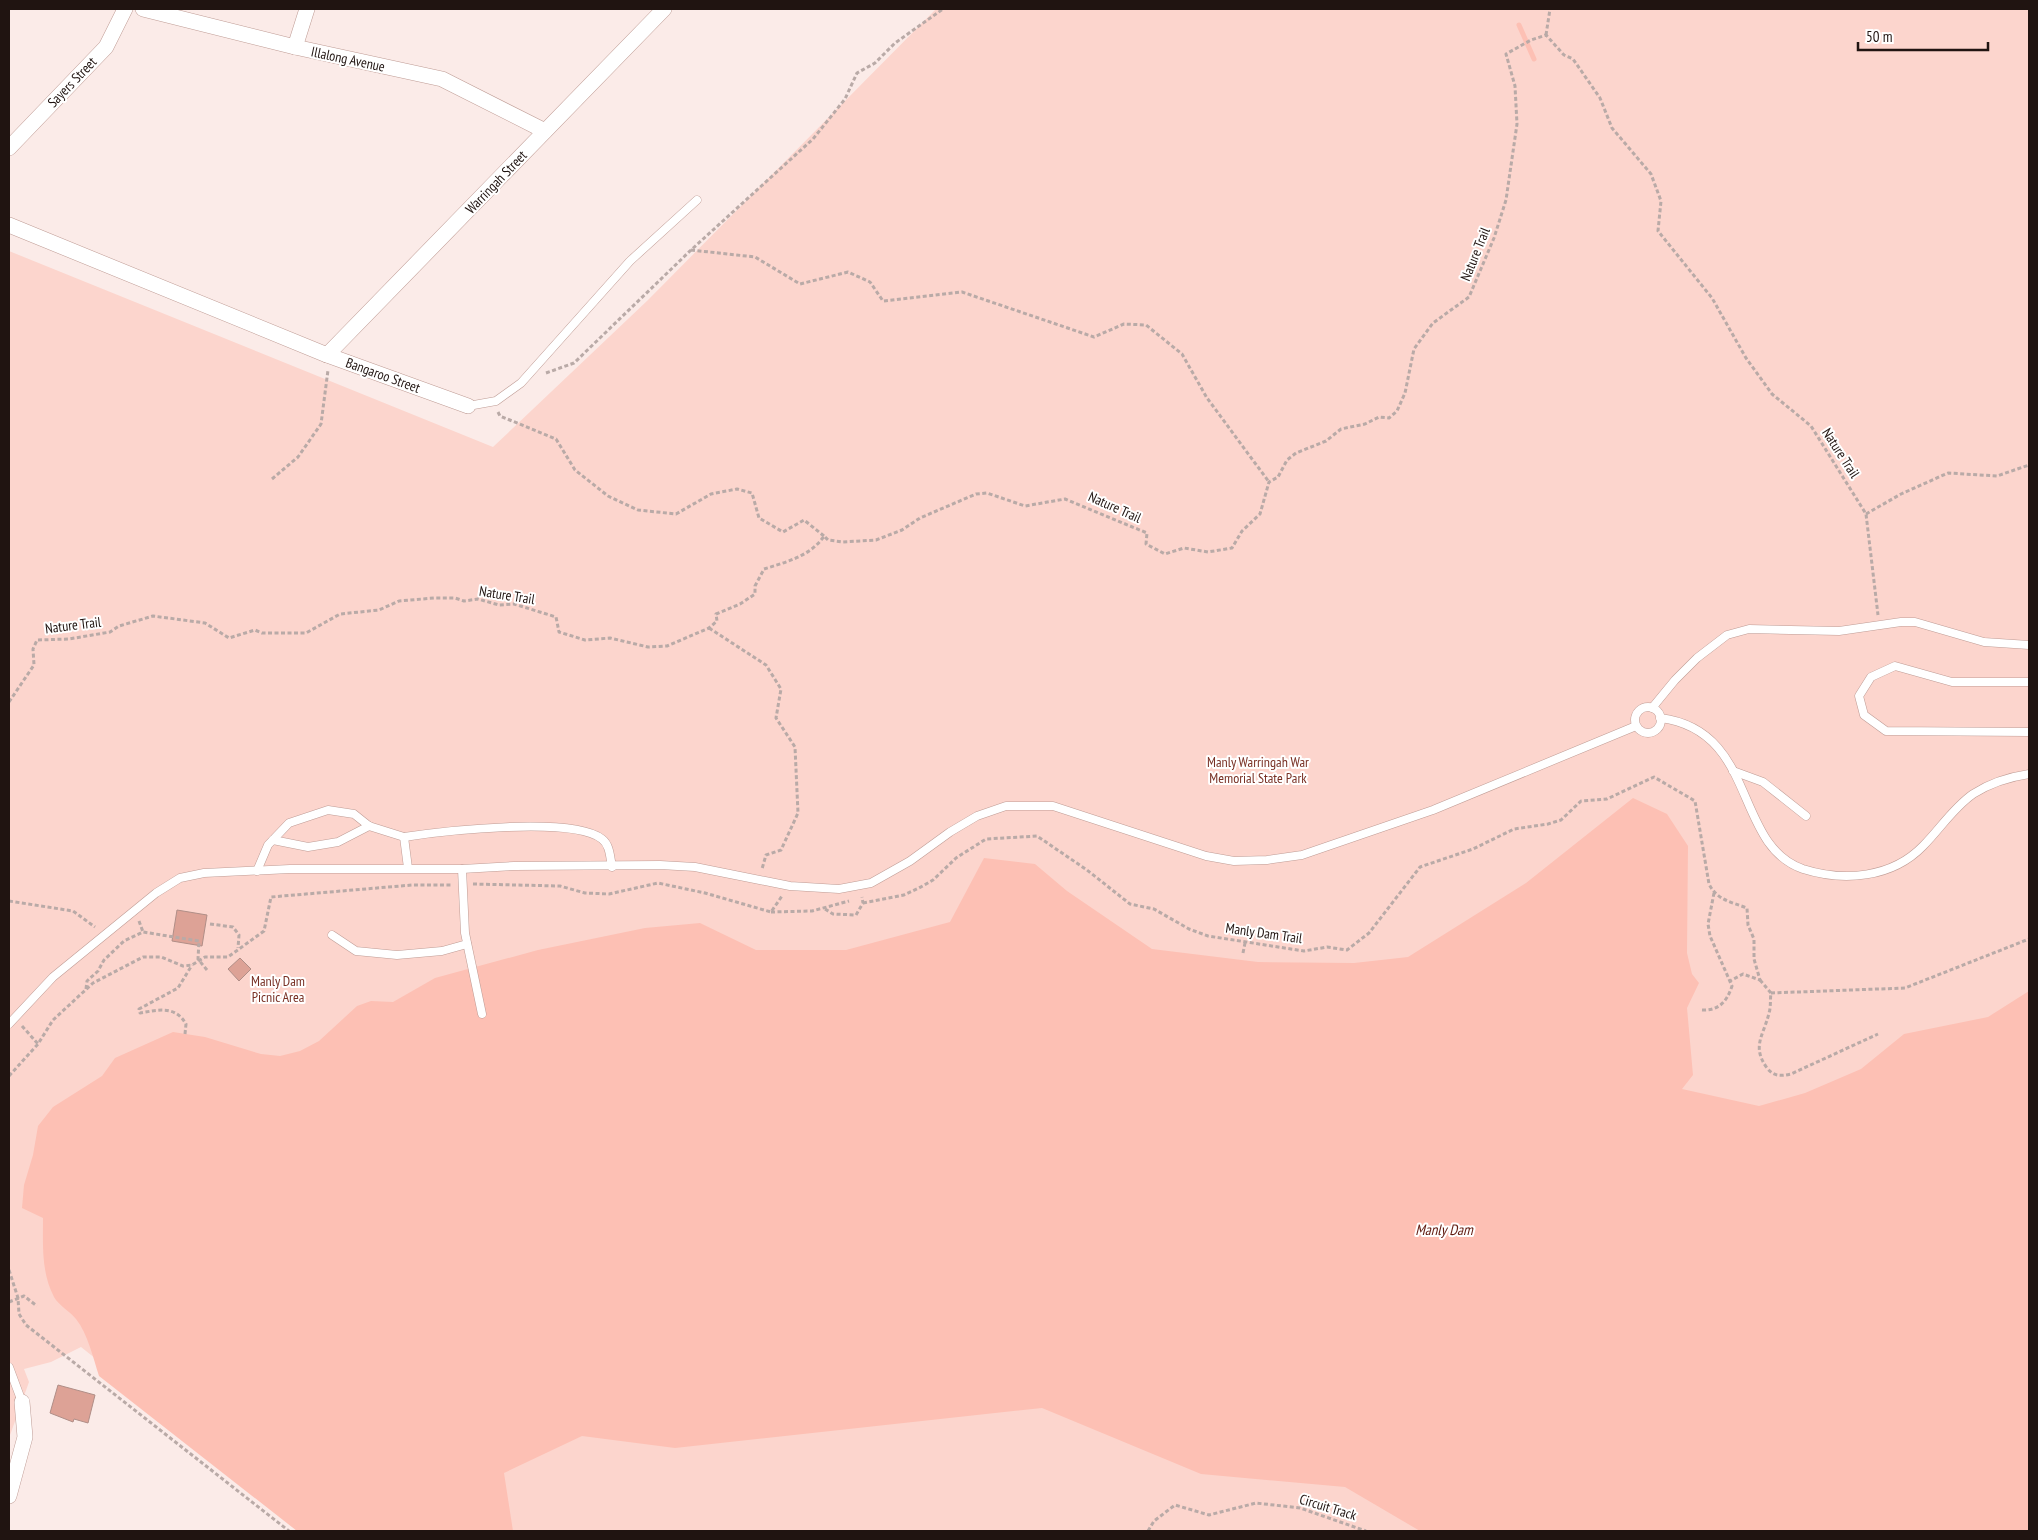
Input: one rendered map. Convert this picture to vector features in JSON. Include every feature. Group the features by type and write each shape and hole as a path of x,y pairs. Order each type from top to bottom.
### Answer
{"street":[{"name":"Sayers Street","path":"9,148 106,47 125,9"},
{"name":"Illalong Avenue","path":"143,9 295,47 442,79 545,131"},
{"path":"295,47 308,9"},
{"name":"Warringah Street","path":"327,355 664,9"},
{"name":"Bangaroo Street","path":"9,225 327,355 468,406"},
{"path":"9,1496 25,1437 22,1402"}],"lane":[{"name":"Bangaroo Street","path":"468,406 496,401 521,383 630,261 696,200"},
{"path":"1660,718 1658,727 1651,732 1643,732 1636,726 1635,717 1639,710 1652,708 1691,664 1727,635 1749,629 1839,631 1901,622 1915,622 1984,642 2029,644"},
{"path":"2029,682 1952,682 1895,666 1871,678 1860,696 1864,715 1886,731 2029,732"},
{"path":"1652,708 1660,718 1677,720 1695,727 1706,735 1733,771 1758,826 1772,847 1785,860 1810,871 1853,876 1875,873 1897,865 1922,847 1945,820 1972,795 1992,783 2029,774"},
{"path":"9,1024 53,977 156,893 180,878 204,873 258,870 462,869 514,866 612,867 660,865 695,867 790,886 839,889 871,883 910,861 976,816 1006,806 1053,806 1206,856 1234,861 1268,860 1302,855 1434,810 1636,726"},
{"path":"1733,771 1763,782 1806,816"},
{"path":"258,870 268,844 290,823 328,810 354,814 369,826 404,837 500,826 581,830 601,837 608,843 612,867"},
{"path":"273,840 308,848 338,842 369,826"},
{"path":"404,837 408,868"},
{"path":"462,869 467,944 482,1014"},
{"path":"332,935 356,951 397,955 442,951 467,944"},
{"path":"9,1367 22,1402"}],"path":[{"path":"521,383 574,363 691,250 813,139 845,99 857,73 875,62 895,43 942,9"},
{"path":"1546,35 1550,9"},
{"name":"Nature Trail","path":"9,702 34,665 33,649 37,640 68,639 110,632 119,626 153,616 205,623 229,638 255,630 262,633 306,633 340,614 379,610 400,601 434,598 455,598 464,601 478,599 499,606 514,604 556,617 559,632 585,640 610,638 648,647 666,646 709,628 717,621 716,614 740,604 755,594 755,586 764,569 793,559 816,548 824,536 828,540 843,542 876,540 902,530 920,518 976,494 987,493 1025,506 1065,499 1147,533 1146,544 1165,554 1184,548 1208,552 1232,548 1242,531 1260,514 1269,482 1278,477 1287,460 1296,453 1326,441 1341,429 1365,424 1379,417 1389,418 1397,412 1405,393 1414,349 1433,323 1469,297 1494,238 1506,200 1517,124 1514,86 1506,54 1531,40 1546,35 1564,54 1573,59 1600,98 1612,128 1651,174 1662,201 1658,231 1712,298 1746,358 1772,394 1811,426 1866,514"},
{"path":"691,250 755,257 800,284 848,272 870,282 883,301 962,292 1094,337 1124,324 1146,325 1182,354 1207,398 1269,482"},
{"path":"272,479 298,457 321,424 329,365 327,355"},
{"path":"496,401 500,416 556,439 575,470 608,496 638,510 676,514 712,494 737,489 752,493 759,518 783,532 804,520 824,536"},
{"path":"1880,626 1866,514 1901,494 1948,473 1997,476 2029,465"},
{"path":"709,628 766,665 781,689 776,718 795,747 798,813 781,850 766,855 762,869 749,878"},
{"name":"Manly Dam Trail","path":"863,902 897,897 919,888 933,880 956,858 986,839 1037,836 1088,870 1130,904 1154,909 1189,929 1208,936 1304,951 1327,947 1347,950 1369,933 1420,867 1473,849 1514,829 1561,820 1581,801 1607,799 1654,777 1695,801 1708,869 1709,884 1714,893"},
{"path":"185,1034 186,1024 178,1013 159,1009 140,1013 139,1009 178,988 192,965 198,959 228,957 264,931 272,897 412,885 463,884 560,886 585,893 609,894 658,883 706,893 771,912 824,909 867,896"},
{"path":"771,912 790,886"},
{"path":"1702,1010 1711,1010 1722,1005 1729,996 1732,986 1710,936 1708,924 1714,893 1725,901 1747,908 1748,925 1754,939 1754,959 1760,980 1771,993 1769,1012 1761,1034 1759,1051 1760,1059 1771,1073 1780,1076 1791,1074 1878,1034"},
{"path":"824,909 833,914 856,915 863,902 862,897"},
{"path":"9,901 74,912 97,928"},
{"path":"210,924 233,927 239,935 237,949"},
{"path":"86,989 87,981 124,940 143,932 199,941 198,959 207,970"},
{"path":"1771,993 1905,988 2029,939"},
{"path":"1243,952 1244,943"},
{"path":"9,1076 38,1044 53,1020 86,989 143,958 161,956 183,966 192,965"},
{"path":"1730,982 1743,974 1760,980"},
{"path":"15,1018 38,1044"},
{"path":"9,1270 18,1298 19,1314 26,1324 289,1531"},
{"path":"9,1302 24,1296 37,1306"},
{"name":"Circuit Track","path":"1148,1531 1154,1521 1175,1505 1209,1516 1256,1502 1300,1508 1366,1531"}],"green space":[{"name":"Manly Warringah War Memorial State Park","path":"936,9 2029,9 2029,1531 312,1531 81,1347 51,1362 24,1369 29,1382 9,1438 9,251 493,447 648,300"}],"water":[{"name":"Manly Dam","path":"1633,798 1667,814 1688,846 1687,953 1692,974 1699,983 1687,1008 1693,1075 1682,1089 1759,1106 1805,1093 1861,1069 1904,1034 1988,1017 2029,991 2029,1531 1420,1531 1345,1487 1201,1474 1042,1408 675,1448 582,1436 504,1473 513,1531 297,1531 99,1376 84,1332 74,1316 56,1300 50,1288 44,1258 43,1218 22,1208 24,1185 33,1155 38,1126 53,1107 102,1076 115,1058 173,1032 205,1037 261,1054 280,1056 300,1051 319,1041 357,1006 371,1001 393,1002 435,978 538,950 645,928 700,923 756,950 846,950 950,922 984,858 1035,864 1067,891 1152,949 1258,962 1354,963 1408,957 1526,883"}],"building":[{"path":"177,910 207,915 202,946 172,941"},
{"path":"240,958 251,969 239,981 228,969"},
{"path":"58,1385 95,1395 88,1423 74,1419 73,1422 50,1413"}],"waterway":[{"path":"1519,25 1534,59"}],"park label":[{"name":"Manly Dam Picnic Area","path":"278,990"}]}
